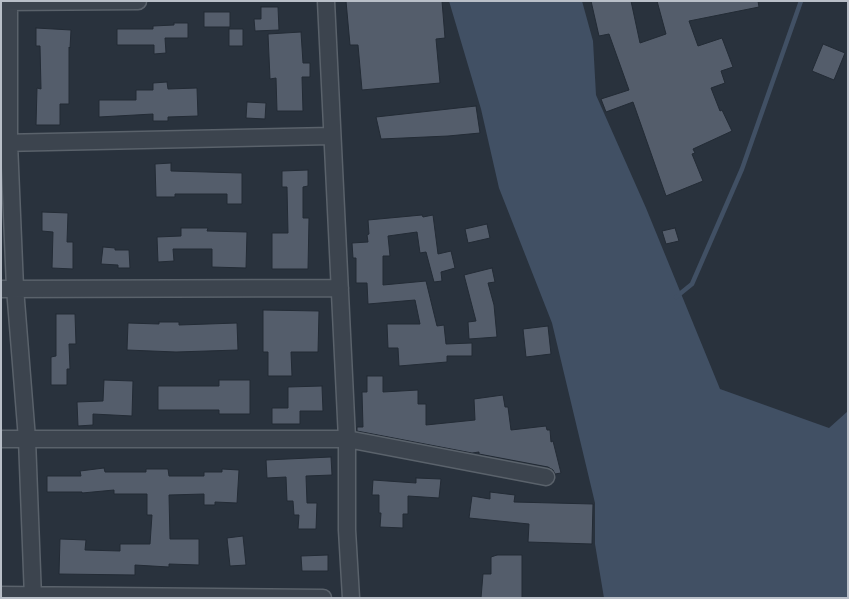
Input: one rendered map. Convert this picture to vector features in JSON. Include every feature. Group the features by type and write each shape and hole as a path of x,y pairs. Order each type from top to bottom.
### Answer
{"street":[{"path":"33,596 27,439 8,288 5,143 6,2 138,1"},
{"path":"326,1 347,438 347,530 351,598"},
{"path":"5,143 331,136"},
{"path":"8,288 340,288"},
{"path":"1,439 347,438 546,477"},
{"path":"1,595 323,598"}],"water":[{"path":"449,1 582,1 593,41 596,95 646,208 720,389 829,428 848,411 848,598 604,598 595,544 595,503 552,323 499,188 481,109"}],"building":[{"path":"346,1 442,1 445,38 436,39 440,83 362,90 358,45 350,45"},
{"path":"591,1 631,1 640,43 666,34 657,1 758,1 759,7 689,21 698,46 722,38 733,67 721,71 725,83 711,88 720,111 722,110 732,131 693,149 695,153 692,154 703,181 666,196 633,102 606,112 601,99 629,90 609,34 599,36"},
{"path":"261,7 278,7 279,30 255,31 254,19 261,19"},
{"path":"204,12 230,12 230,27 204,27"},
{"path":"174,23 188,23 188,38 165,38 166,53 154,54 154,45 117,45 117,29 153,29 153,26 174,25"},
{"path":"36,28 71,30 69,47 69,104 60,104 60,125 36,125 37,88 41,89 40,46 36,46"},
{"path":"229,29 243,29 243,46 229,46"},
{"path":"301,32 303,63 310,63 310,77 302,77 303,111 277,111 276,78 270,79 268,34"},
{"path":"823,44 845,53 834,80 812,71"},
{"path":"167,82 168,89 197,88 198,116 168,117 168,121 153,121 153,114 99,117 99,100 136,100 136,90 153,90 153,83"},
{"path":"247,102 266,103 265,119 246,118"},
{"path":"476,106 480,133 381,139 376,117"},
{"path":"171,163 171,171 242,173 242,204 227,204 227,194 175,194 175,197 156,197 155,164"},
{"path":"308,170 308,186 303,187 303,218 309,218 308,269 272,269 272,233 288,233 287,187 282,187 282,171"},
{"path":"42,212 68,213 67,242 73,242 73,269 52,268 53,232 42,231"},
{"path":"422,215 423,217 433,215 438,254 451,251 455,268 441,272 442,281 434,282 426,252 420,253 417,232 388,236 390,256 383,256 383,285 426,281 437,326 444,325 446,344 472,343 472,356 447,356 447,362 399,366 398,348 388,348 387,324 420,324 415,300 368,304 367,283 356,283 356,258 353,258 352,243 368,242 368,220"},
{"path":"487,224 490,238 468,243 465,229"},
{"path":"181,228 208,228 207,231 247,232 246,268 212,267 212,249 173,249 174,261 158,262 157,237 181,236"},
{"path":"675,228 679,241 666,244 662,231"},
{"path":"103,247 115,248 115,250 129,250 130,268 118,268 118,265 101,264"},
{"path":"492,268 495,282 488,283 494,305 497,337 469,339 468,322 476,321 464,275"},
{"path":"263,310 319,311 318,352 291,352 292,376 268,376 268,352 263,352"},
{"path":"56,314 75,314 76,344 69,344 70,369 67,369 67,385 51,385 51,357 56,356"},
{"path":"159,322 179,322 179,325 237,323 238,350 176,352 127,350 128,323 159,324"},
{"path":"548,326 551,354 526,357 523,329"},
{"path":"367,376 383,376 383,392 418,390 418,404 426,404 426,425 475,420 474,399 503,395 505,407 508,407 511,430 546,426 547,430 550,430 551,442 553,441 561,473 555,474 548,467 479,454 479,452 472,453 357,431 357,427 363,427 362,392 367,392"},
{"path":"104,380 133,381 132,416 93,414 93,425 78,426 77,402 103,401"},
{"path":"219,380 250,380 250,414 219,414 219,410 158,410 158,386 219,386"},
{"path":"322,386 323,411 300,411 300,424 272,424 272,408 288,408 288,387"},
{"path":"331,457 332,475 306,476 307,503 317,503 316,529 298,529 299,515 294,515 293,501 287,501 286,477 267,478 266,460"},
{"path":"104,468 105,472 146,472 146,469 168,469 169,476 204,476 204,472 222,472 222,469 239,470 237,503 215,502 215,505 204,505 204,494 169,495 170,539 199,539 199,565 169,564 169,567 135,565 135,575 59,574 60,539 86,540 85,550 120,551 120,544 150,544 152,515 147,515 147,494 114,494 114,490 82,493 47,492 47,476 81,476 80,471"},
{"path":"416,478 441,479 439,498 408,496 408,514 403,514 403,528 380,527 379,495 372,495 373,480 416,483"},
{"path":"490,492 515,495 514,502 593,504 592,544 528,542 529,524 469,518 472,496 490,499"},
{"path":"243,536 246,565 230,566 227,538"},
{"path":"328,555 328,571 302,571 301,556"},
{"path":"497,555 522,555 522,598 481,598 483,574 491,574 491,557"}],"waterway":[{"path":"676,297 692,284 742,169 801,1"}]}
